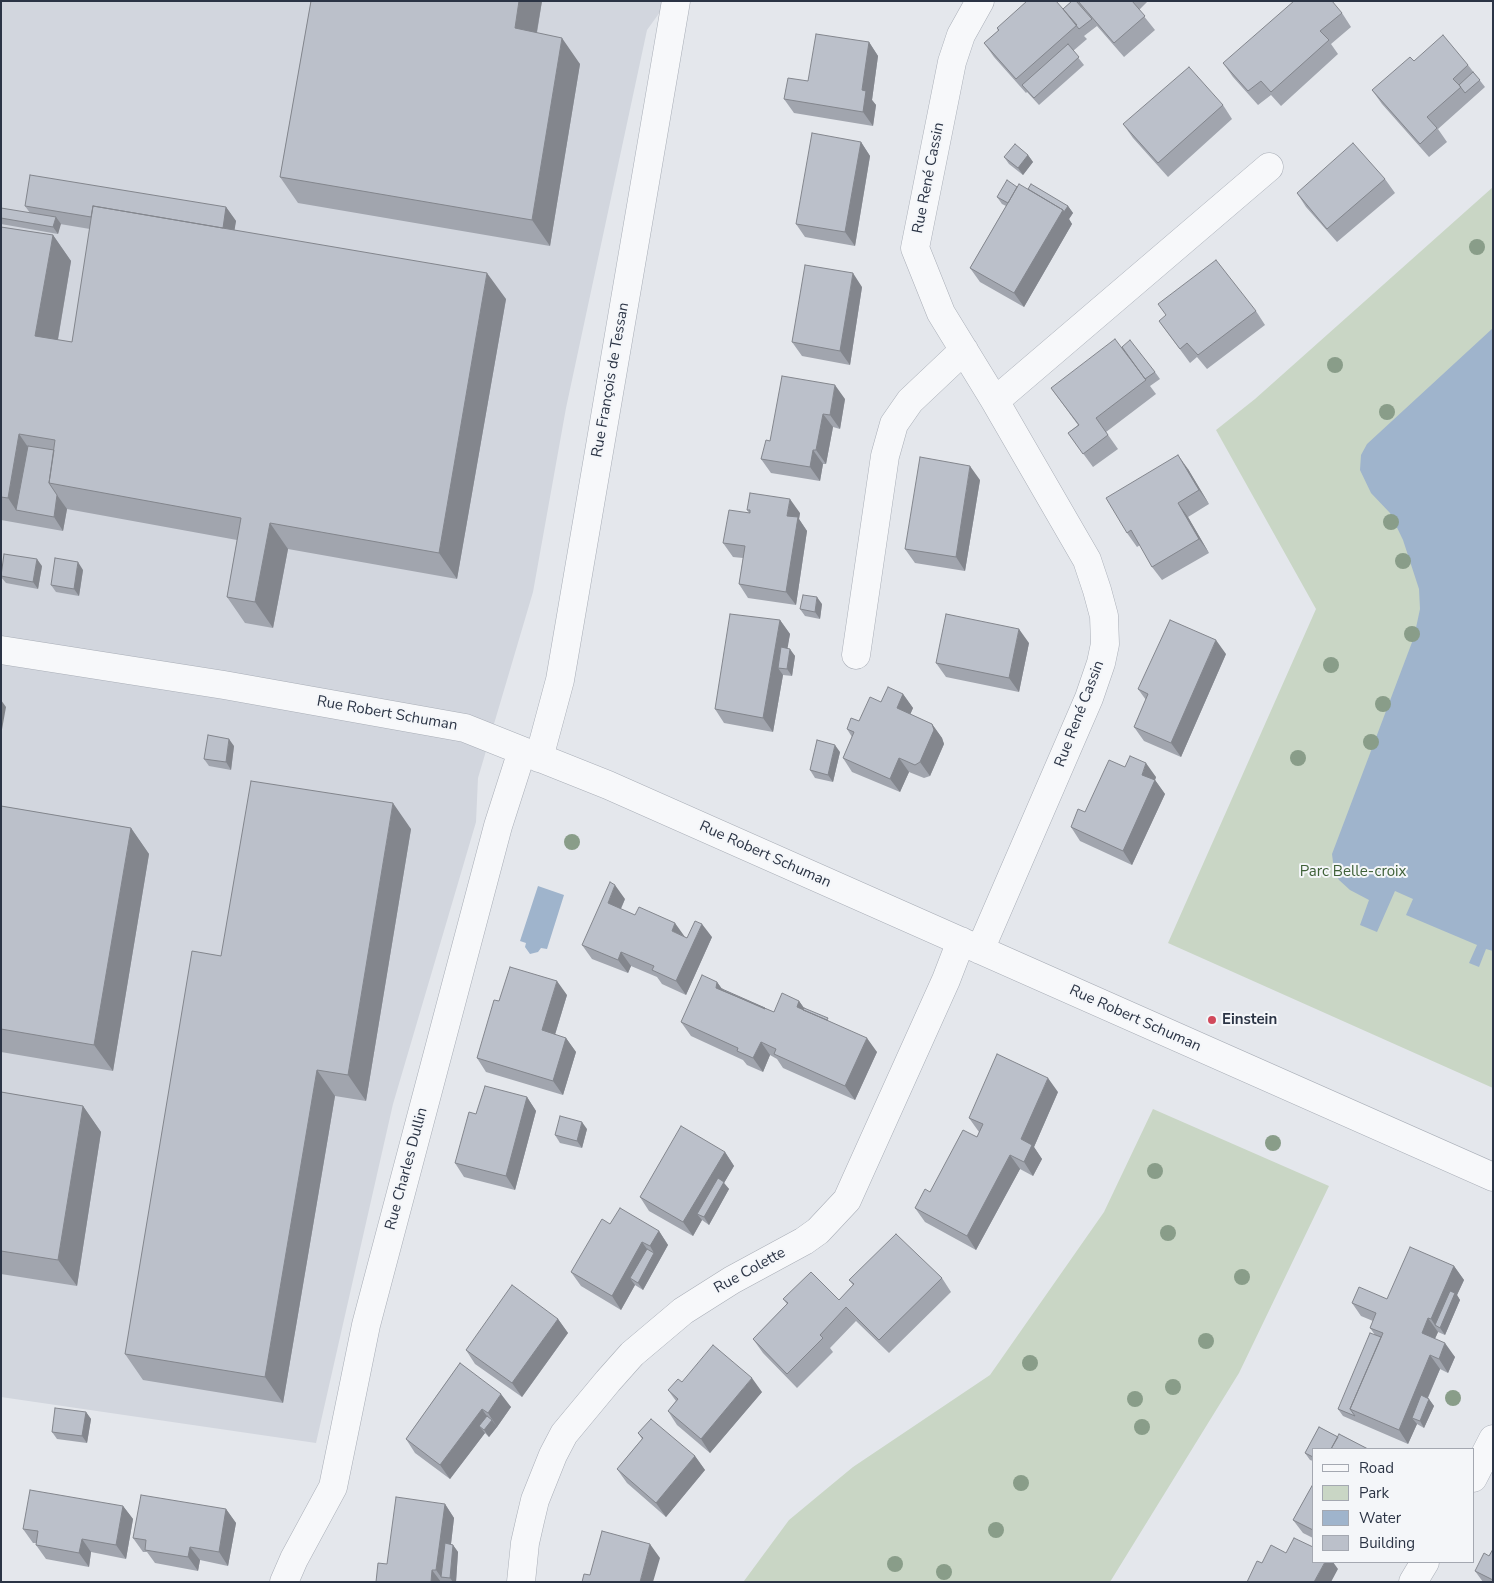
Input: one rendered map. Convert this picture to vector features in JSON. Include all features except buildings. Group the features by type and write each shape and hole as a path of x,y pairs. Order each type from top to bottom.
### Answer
{"street":[{"name":"Rue François de Tessan","path":"531,754 560,680 676,1"},
{"name":"Rue René Cassin","path":"970,946 1089,698 1101,663 1105,644 1104,616 1098,590 1087,560 995,401 941,313 915,248 952,62 961,35 980,1"},
{"path":"995,401 1269,167"},
{"path":"856,655 885,456 894,424 910,401 964,350"},
{"name":"Rue Robert Schuman","path":"1,650 224,685 465,728 608,785 1493,1178"},
{"name":"Rue Charles Dullin","path":"284,1582 294,1559 333,1487 366,1325 498,826 531,754"},
{"name":"Rue Colette","path":"520,1582 525,1543 535,1500 553,1455 564,1434 632,1354 683,1311 732,1280 804,1241 818,1231 847,1200 946,980 970,946"},
{"path":"1474,1476 1493,1439"},
{"path":"1413,1582 1424,1563"}],"shaded area":[{"path":"1,1 668,1 647,30 566,408 533,592 478,778 476,822 393,1104 316,1443 1,1397"}],"green space":[{"name":"Parc Belle-croix","path":"1493,187 1493,1088 1168,943 1316,609 1216,430 1255,399"},
{"path":"1153,1109 1329,1186 1239,1373 1110,1582 744,1581 789,1520 853,1467 990,1375 1104,1212"}],"water":[{"path":"1493,328 1493,951 1486,949 1479,967 1469,963 1477,945 1406,915 1413,899 1395,891 1377,932 1360,925 1369,900 1350,890 1339,880 1334,870 1332,854 1414,637 1420,609 1419,589 1403,540 1390,513 1371,493 1360,470 1361,455 1367,444"},
{"path":"538,886 564,895 547,949 541,948 538,952 530,954 525,947 526,943 520,941"}],"place":[{"name":"Einstein","path":"1212,1020"}]}
